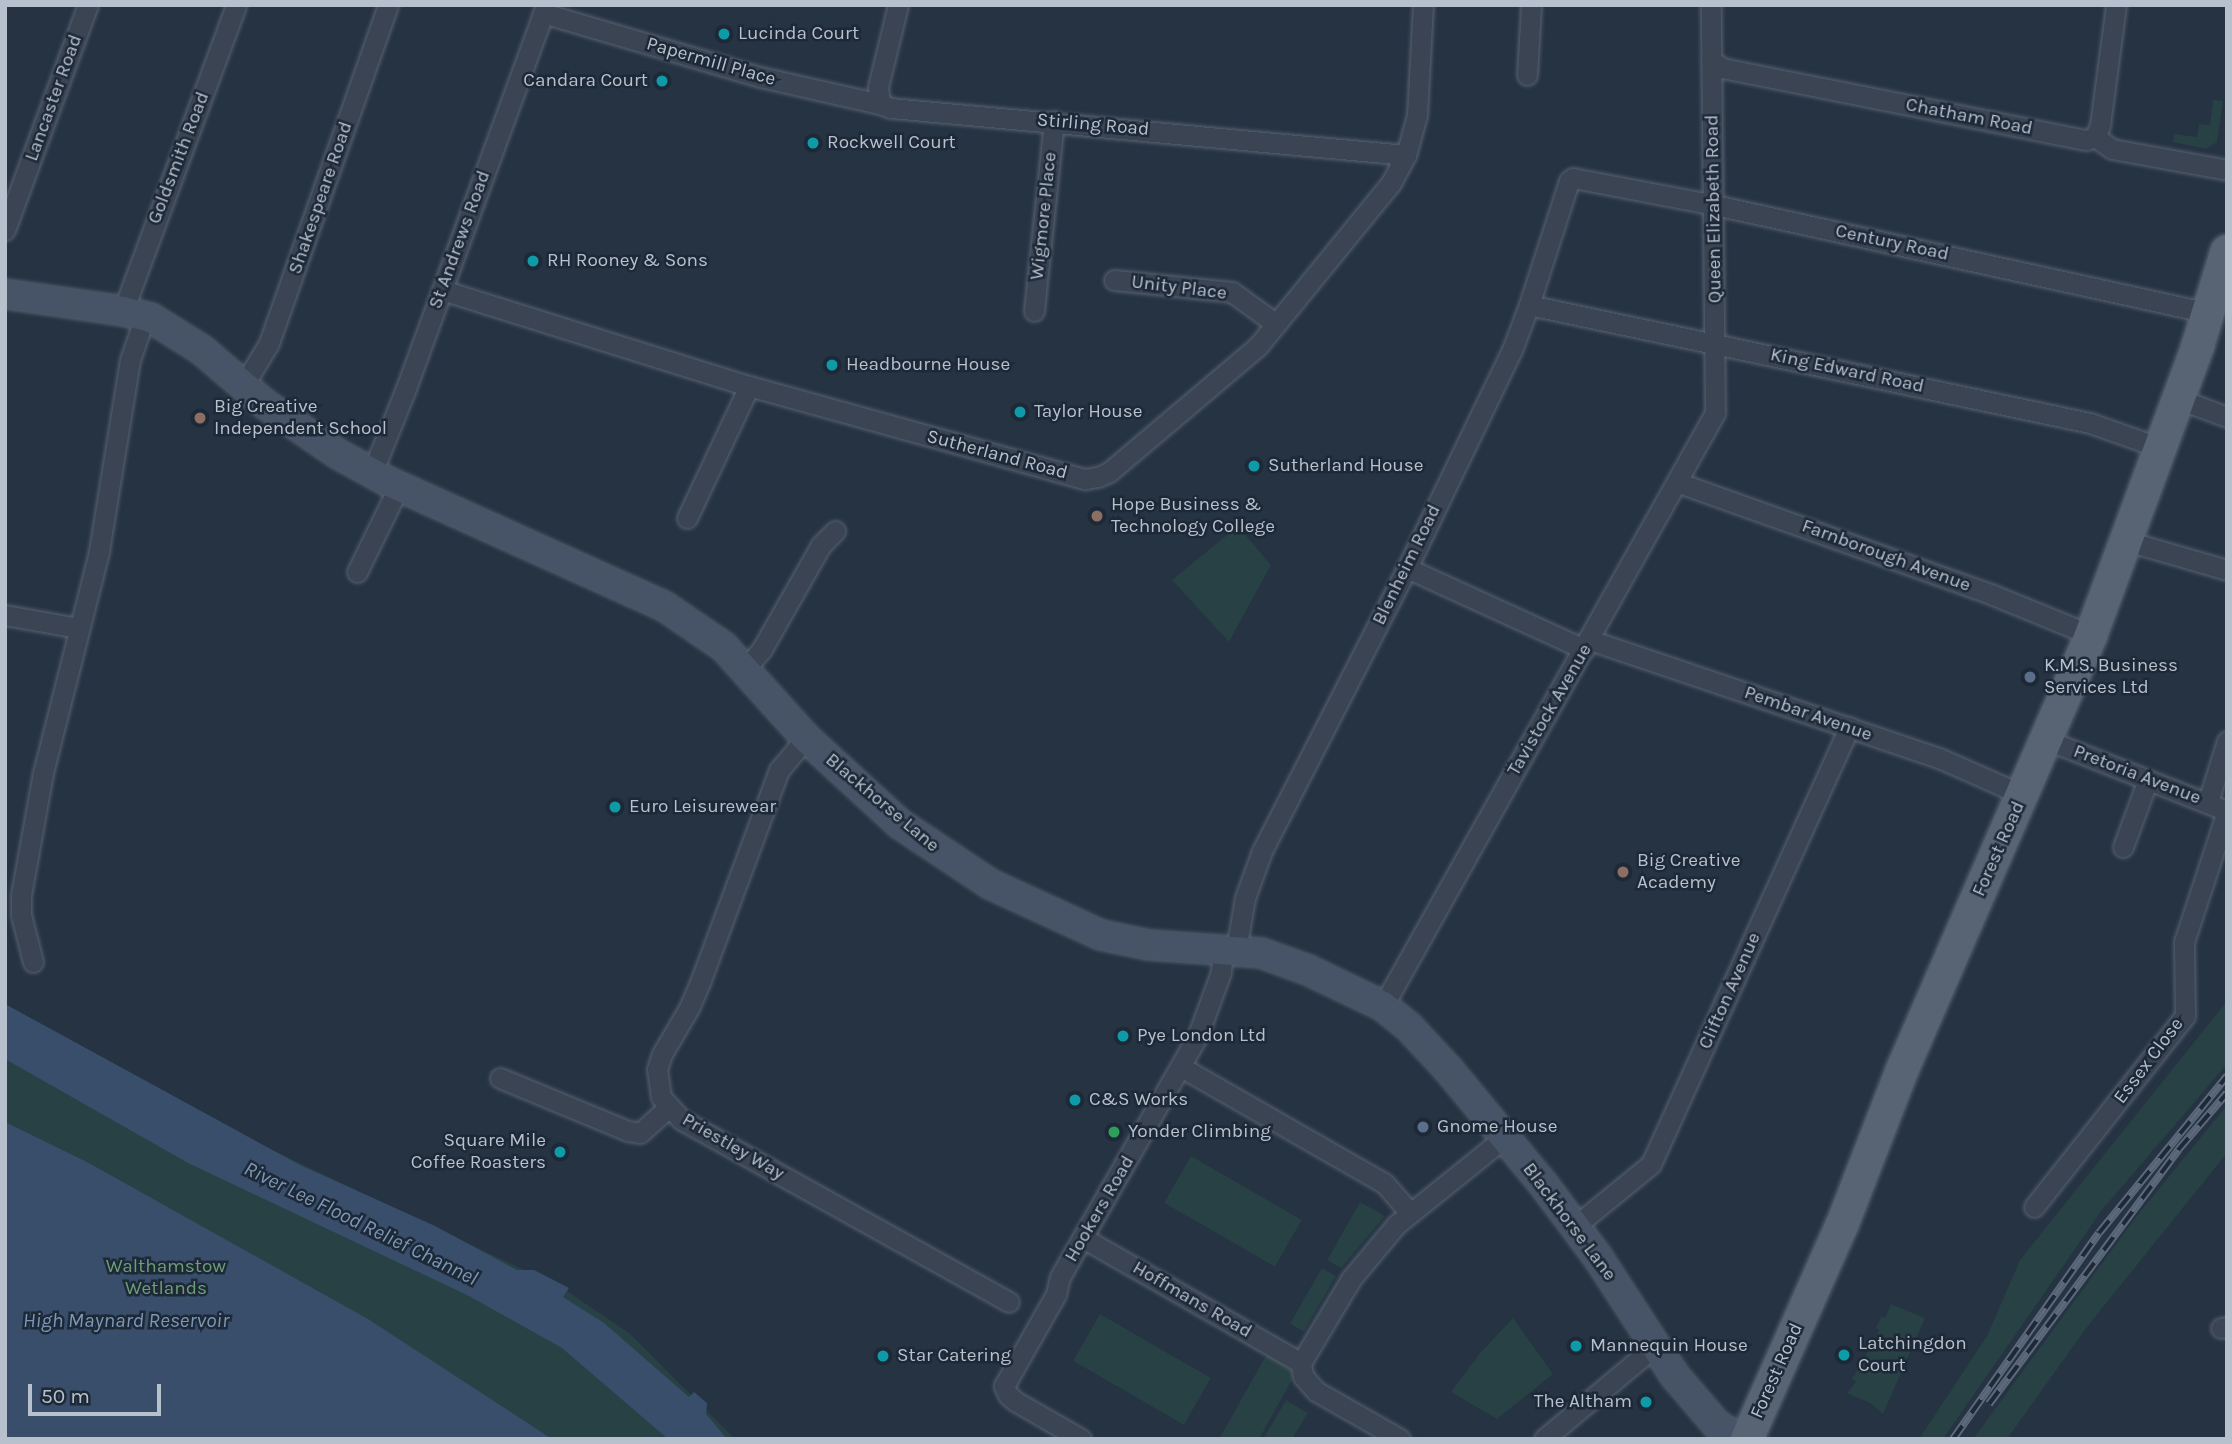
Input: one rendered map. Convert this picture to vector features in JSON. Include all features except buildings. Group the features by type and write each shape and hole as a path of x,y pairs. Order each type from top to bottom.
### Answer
{"main road":[{"name":"Forest Road","path":"1747,1439 1842,1225 1903,1069 2091,635 2179,399 2227,251"},
{"name":"Blackhorse Lane","path":"5,293 134,313 202,350 299,430 372,472 664,606 724,647 806,738 910,832 990,884 1065,920 1121,942 1261,953 1308,970 1383,1006 1408,1026 1505,1137 1574,1227 1648,1331 1675,1376 1713,1421 1740,1439"}],"street":[{"name":"Lancaster Road","path":"5,230 88,5"},
{"name":"Goldsmith Road","path":"33,962 20,915 21,895 43,773 99,551 130,360 134,313 236,5"},
{"name":"Shakespeare Road","path":"243,386 269,343 388,5"},
{"path":"880,104 878,87 898,5"},
{"name":"Sutherland Road","path":"442,290 749,386 1085,479 1109,472 1226,376 1258,346 1391,183 1406,155 1417,115 1423,5"},
{"path":"1527,75 1531,5"},
{"name":"Queen Elizabeth Road","path":"1711,5 1715,414"},
{"path":"2095,137 2100,125 2116,5"},
{"name":"Papermill Place","path":"544,9 761,77 880,104"},
{"name":"St Andrews Road","path":"372,472 442,290 544,9"},
{"name":"Chatham Road","path":"1711,60 1722,68 2086,140 2095,137 2112,149 2227,170"},
{"name":"Stirling Road","path":"880,104 891,108 1406,155"},
{"name":"Wigmore Place","path":"1034,311 1054,121"},
{"name":"Century Road","path":"1573,178 1715,205 2209,313"},
{"name":"Blenheim Road","path":"1230,951 1262,851 1407,568 1512,350 1569,181 1573,178"},
{"name":"Unity Place","path":"1114,280 1232,292 1276,324"},
{"name":"King Edward Road","path":"1529,305 2090,423 2161,448"},
{"path":"687,518 749,386"},
{"path":"2179,399 2227,417"},
{"name":"Tavistock Avenue","path":"1383,1006 1679,483 1715,414"},
{"name":"Farnborough Avenue","path":"1679,483 1993,595 2091,635"},
{"path":"357,572 399,486"},
{"path":"744,670 762,649 821,545 835,531"},
{"path":"2127,541 2227,570"},
{"name":"Pembar Avenue","path":"1407,568 1587,645 1939,758 2023,796"},
{"path":"5,615 78,628"},
{"name":"Clifton Avenue","path":"1574,1227 1651,1164 1849,727"},
{"name":"Priestley Way","path":"806,738 779,770 701,980 689,1008 662,1054 657,1069 658,1084 668,1108 682,1120 1009,1302"},
{"name":"Pretoria Avenue","path":"2047,740 2147,782 2227,811"},
{"path":"2208,802 2227,741"},
{"path":"2123,847 2147,782"},
{"name":"Essex Close","path":"2034,1207 2185,1016 2184,942 2227,811"},
{"name":"Hookers Road","path":"1082,1439 1015,1401 1004,1386 1056,1294 1060,1278 1198,1035 1230,951"},
{"path":"1181,1067 1385,1184 1410,1213"},
{"path":"500,1078 628,1131 640,1133 668,1108"},
{"path":"1399,1439 1316,1391 1303,1376 1301,1363 1351,1279 1396,1225 1505,1137"},
{"name":"Hoffmans Road","path":"1083,1238 1301,1363"},
{"path":"1544,1439 1655,1346"}],"green space":[{"path":"2213,100 2223,101 2217,142 2206,149 2173,142 2174,134 2197,137 2199,124 2210,125"},
{"path":"1238,526 1271,565 1229,642 1172,580"},
{"path":"2227,1001 2227,1064 2102,1210 1943,1439 1919,1439 1987,1336 2020,1260"},
{"name":"Walthamstow Wetlands","path":"5,1006 205,1118 564,1289 629,1333 735,1439 5,1439"},
{"path":"2227,1105 2227,1153 2087,1327 2007,1439 1973,1439 2136,1217"},
{"path":"1191,1156 1302,1220 1275,1267 1164,1203"},
{"path":"1360,1202 1385,1216 1341,1268 1327,1260"},
{"path":"1322,1268 1336,1276 1304,1331 1290,1323"},
{"path":"1891,1304 1925,1318 1883,1414 1872,1404 1847,1393 1856,1382 1852,1379 1879,1330 1876,1328 1881,1317 1885,1318"},
{"path":"1100,1314 1211,1378 1184,1425 1073,1361"},
{"path":"1513,1318 1553,1374 1497,1419 1451,1392 1480,1353"},
{"path":"1268,1352 1290,1368 1293,1378 1259,1439 1219,1439"},
{"path":"1286,1400 1308,1413 1292,1439 1263,1439"}],"water":[{"name":"River Lee Flood Relief Channel","path":"5,1004 300,1165 435,1226 517,1270 534,1270 569,1288 563,1297 604,1323 689,1397 694,1392 707,1403 706,1414 727,1439 668,1439 562,1348 469,1296 188,1163 5,1059"},
{"name":"High Maynard Reservoir","path":"5,1122 87,1162 368,1319 552,1439 5,1439"}],"railway":[{"path":"1953,1439 2099,1233 2227,1076"},
{"path":"1989,1404 2178,1150 2227,1093"}],"place":[{"name":"Lucinda Court","path":"724,34"},
{"name":"Candara Court","path":"662,81"},
{"name":"Rockwell Court","path":"813,143"},
{"name":"RH Rooney & Sons","path":"533,261"},
{"name":"Headbourne House","path":"832,365"},
{"name":"Taylor House","path":"1020,412"},
{"name":"Big Creative Independent School","path":"200,418"},
{"name":"Sutherland House","path":"1254,466"},
{"name":"Hope Business & Technology College","path":"1097,516"},
{"name":"K.M.S. Business Services Ltd","path":"2030,677"},
{"name":"Euro Leisurewear","path":"615,807"},
{"name":"Big Creative Academy","path":"1623,872"},
{"name":"Pye London Ltd","path":"1123,1036"},
{"name":"C&S Works","path":"1075,1100"},
{"name":"Gnome House","path":"1423,1127"},
{"name":"Yonder Climbing","path":"1114,1132"},
{"name":"Square Mile Coffee Roasters","path":"560,1152"},
{"name":"Mannequin House","path":"1576,1346"},
{"name":"Latchingdon Court","path":"1844,1355"},
{"name":"Star Catering","path":"883,1356"},
{"name":"The Altham","path":"1646,1402"}]}
